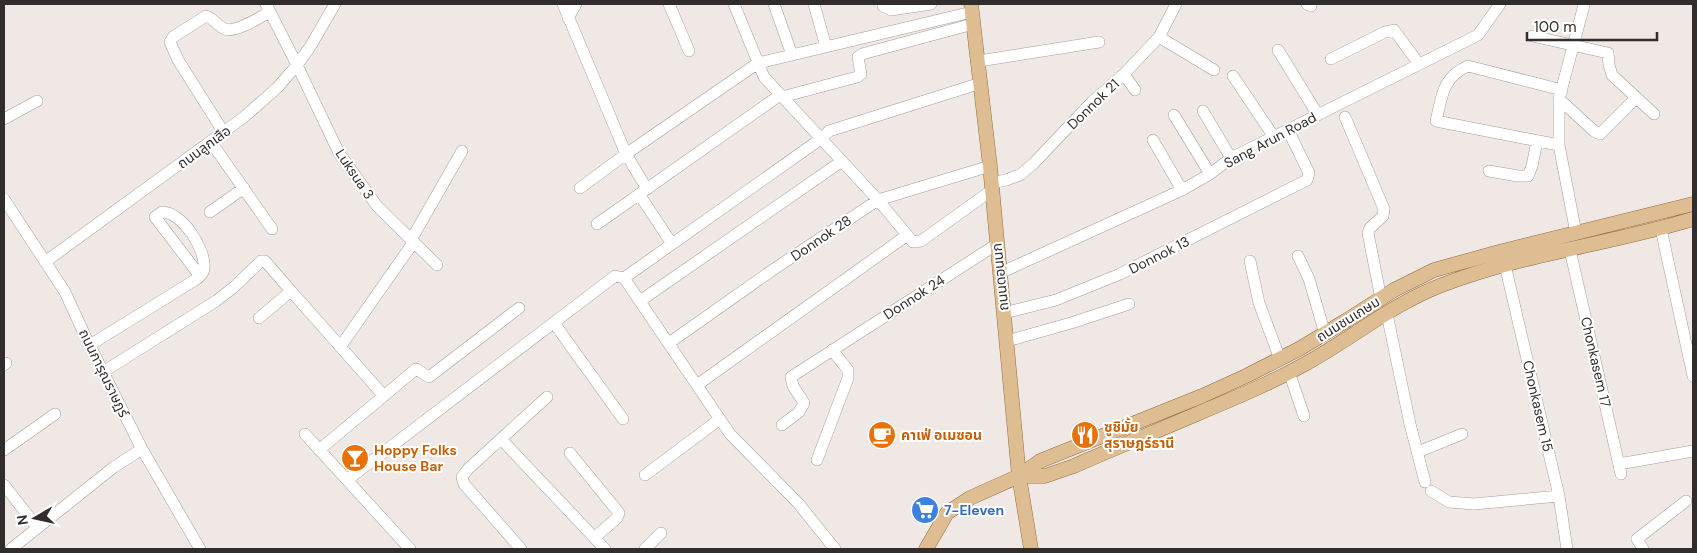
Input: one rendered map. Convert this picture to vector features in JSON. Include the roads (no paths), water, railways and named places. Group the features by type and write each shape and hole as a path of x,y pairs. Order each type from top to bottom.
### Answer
{"main road":[{"name":"ถนนดอนนก","path":"972,13 990,166 1019,476 1031,549"},
{"name":"ถนนชนเกษม","path":"926,549 947,514 970,498 1019,476 1040,461 1202,396 1280,359 1325,334 1394,290 1434,270 1693,204"},
{"name":"ถนนชนเกษม","path":"1019,476 1045,476 1074,466 1252,391 1306,364 1400,304 1441,285 1505,264 1661,229 1693,219"}],"street":[{"name":"ถนนลูกเสือ","path":"45,262 212,142 271,94 310,47 335,4"},
{"path":"563,4 643,192 672,244"},
{"path":"568,18 576,4"},
{"path":"669,4 689,51"},
{"path":"734,4 764,77 822,138 878,200 906,236 914,242 920,241 992,186"},
{"path":"774,4 792,55"},
{"path":"814,4 826,47"},
{"path":"883,4 883,6 891,10 931,4"},
{"name":"Donnok 21","path":"992,186 1020,175 1034,163 1092,102 1124,74 1159,37 1176,4"},
{"name":"Sang Arun Road","path":"1000,273 1182,190 1210,174 1231,158 1478,35 1500,4"},
{"path":"1576,233 1559,145 1560,94 1584,5"},
{"name":"Luksua 3","path":"268,8 339,153 377,206 437,265"},
{"path":"224,133 178,60 170,42 173,37 206,16 211,17 223,28 229,30 243,26 268,8"},
{"path":"580,188 758,63 972,13"},
{"path":"597,224 781,96 860,76 858,57 862,54 972,13"},
{"path":"1331,59 1385,32 1394,30 1419,64"},
{"path":"1532,36 1608,53 1612,75 1654,114"},
{"path":"1159,37 1214,70"},
{"path":"979,61 1100,42"},
{"path":"1278,50 1318,115"},
{"path":"1559,145 1436,121 1446,82 1459,70 1468,66 1560,94 1594,131 1600,134 1636,98"},
{"path":"1124,74 1135,90"},
{"path":"1233,76 1274,137"},
{"path":"624,278 822,138 829,131 981,83"},
{"path":"4,119 37,102"},
{"path":"1203,111 1231,158"},
{"path":"1174,115 1210,174"},
{"path":"1345,117 1384,209 1384,216 1370,228 1368,233 1381,299"},
{"name":"Donnok 13","path":"1004,313 1056,300 1120,274 1307,180 1309,173 1288,130"},
{"path":"1153,140 1182,190"},
{"path":"1488,171 1528,176 1538,141"},
{"path":"212,142 272,229"},
{"path":"340,347 412,241 462,151"},
{"path":"640,301 842,160"},
{"name":"Donnok 28","path":"669,343 774,269 878,200 990,166"},
{"path":"210,212 244,188"},
{"name":"ถนนการุณราษฏร์","path":"4,199 65,292 142,449 200,549"},
{"path":"90,345 174,294 200,276 204,271 194,236 178,219 166,212 162,212 155,217 200,276"},
{"path":"1661,229 1693,376"},
{"path":"697,385 906,236"},
{"name":"Donnok 24","path":"782,425 799,412 804,403 793,386 791,377 997,244"},
{"name":"Chonkasem 17","path":"1570,250 1620,469 1693,451"},
{"path":"1298,256 1309,279 1325,334"},
{"path":"103,372 216,301 261,261 265,261 384,396"},
{"path":"1250,261 1259,303 1280,359"},
{"name":"Chonkasem 15","path":"1505,264 1559,496 1567,549"},
{"path":"347,480 615,276 624,278 730,434 798,503 835,549"},
{"path":"259,318 291,292"},
{"path":"1007,341 1129,304"},
{"path":"319,450 416,369 429,377 519,308"},
{"path":"1387,314 1410,424 1428,487 1449,502 1474,504 1559,496"},
{"path":"554,323 624,419"},
{"path":"817,460 848,378 848,370 832,350"},
{"path":"1289,372 1304,416"},
{"path":"521,549 464,484 462,477 468,469 547,398"},
{"path":"4,450 55,414"},
{"path":"645,475 720,419"},
{"path":"305,434 410,549"},
{"path":"1418,452 1462,434"},
{"path":"501,439 605,549"},
{"path":"10,549 114,467 142,449"},
{"path":"570,453 618,513 617,518 594,538"},
{"path":"4,485 37,527"},
{"path":"1643,549 1637,539 1686,501"},
{"path":"645,549 661,533"}],"place":[{"name":"คาเฟ่ อเมซอน","path":"882,435"},
{"name":"ซูชิมั้ย สุราษฎร์ธานี","path":"1085,435"},
{"name":"Hoppy Folks House Bar","path":"355,458"},
{"name":"7-Eleven","path":"925,510"}]}
